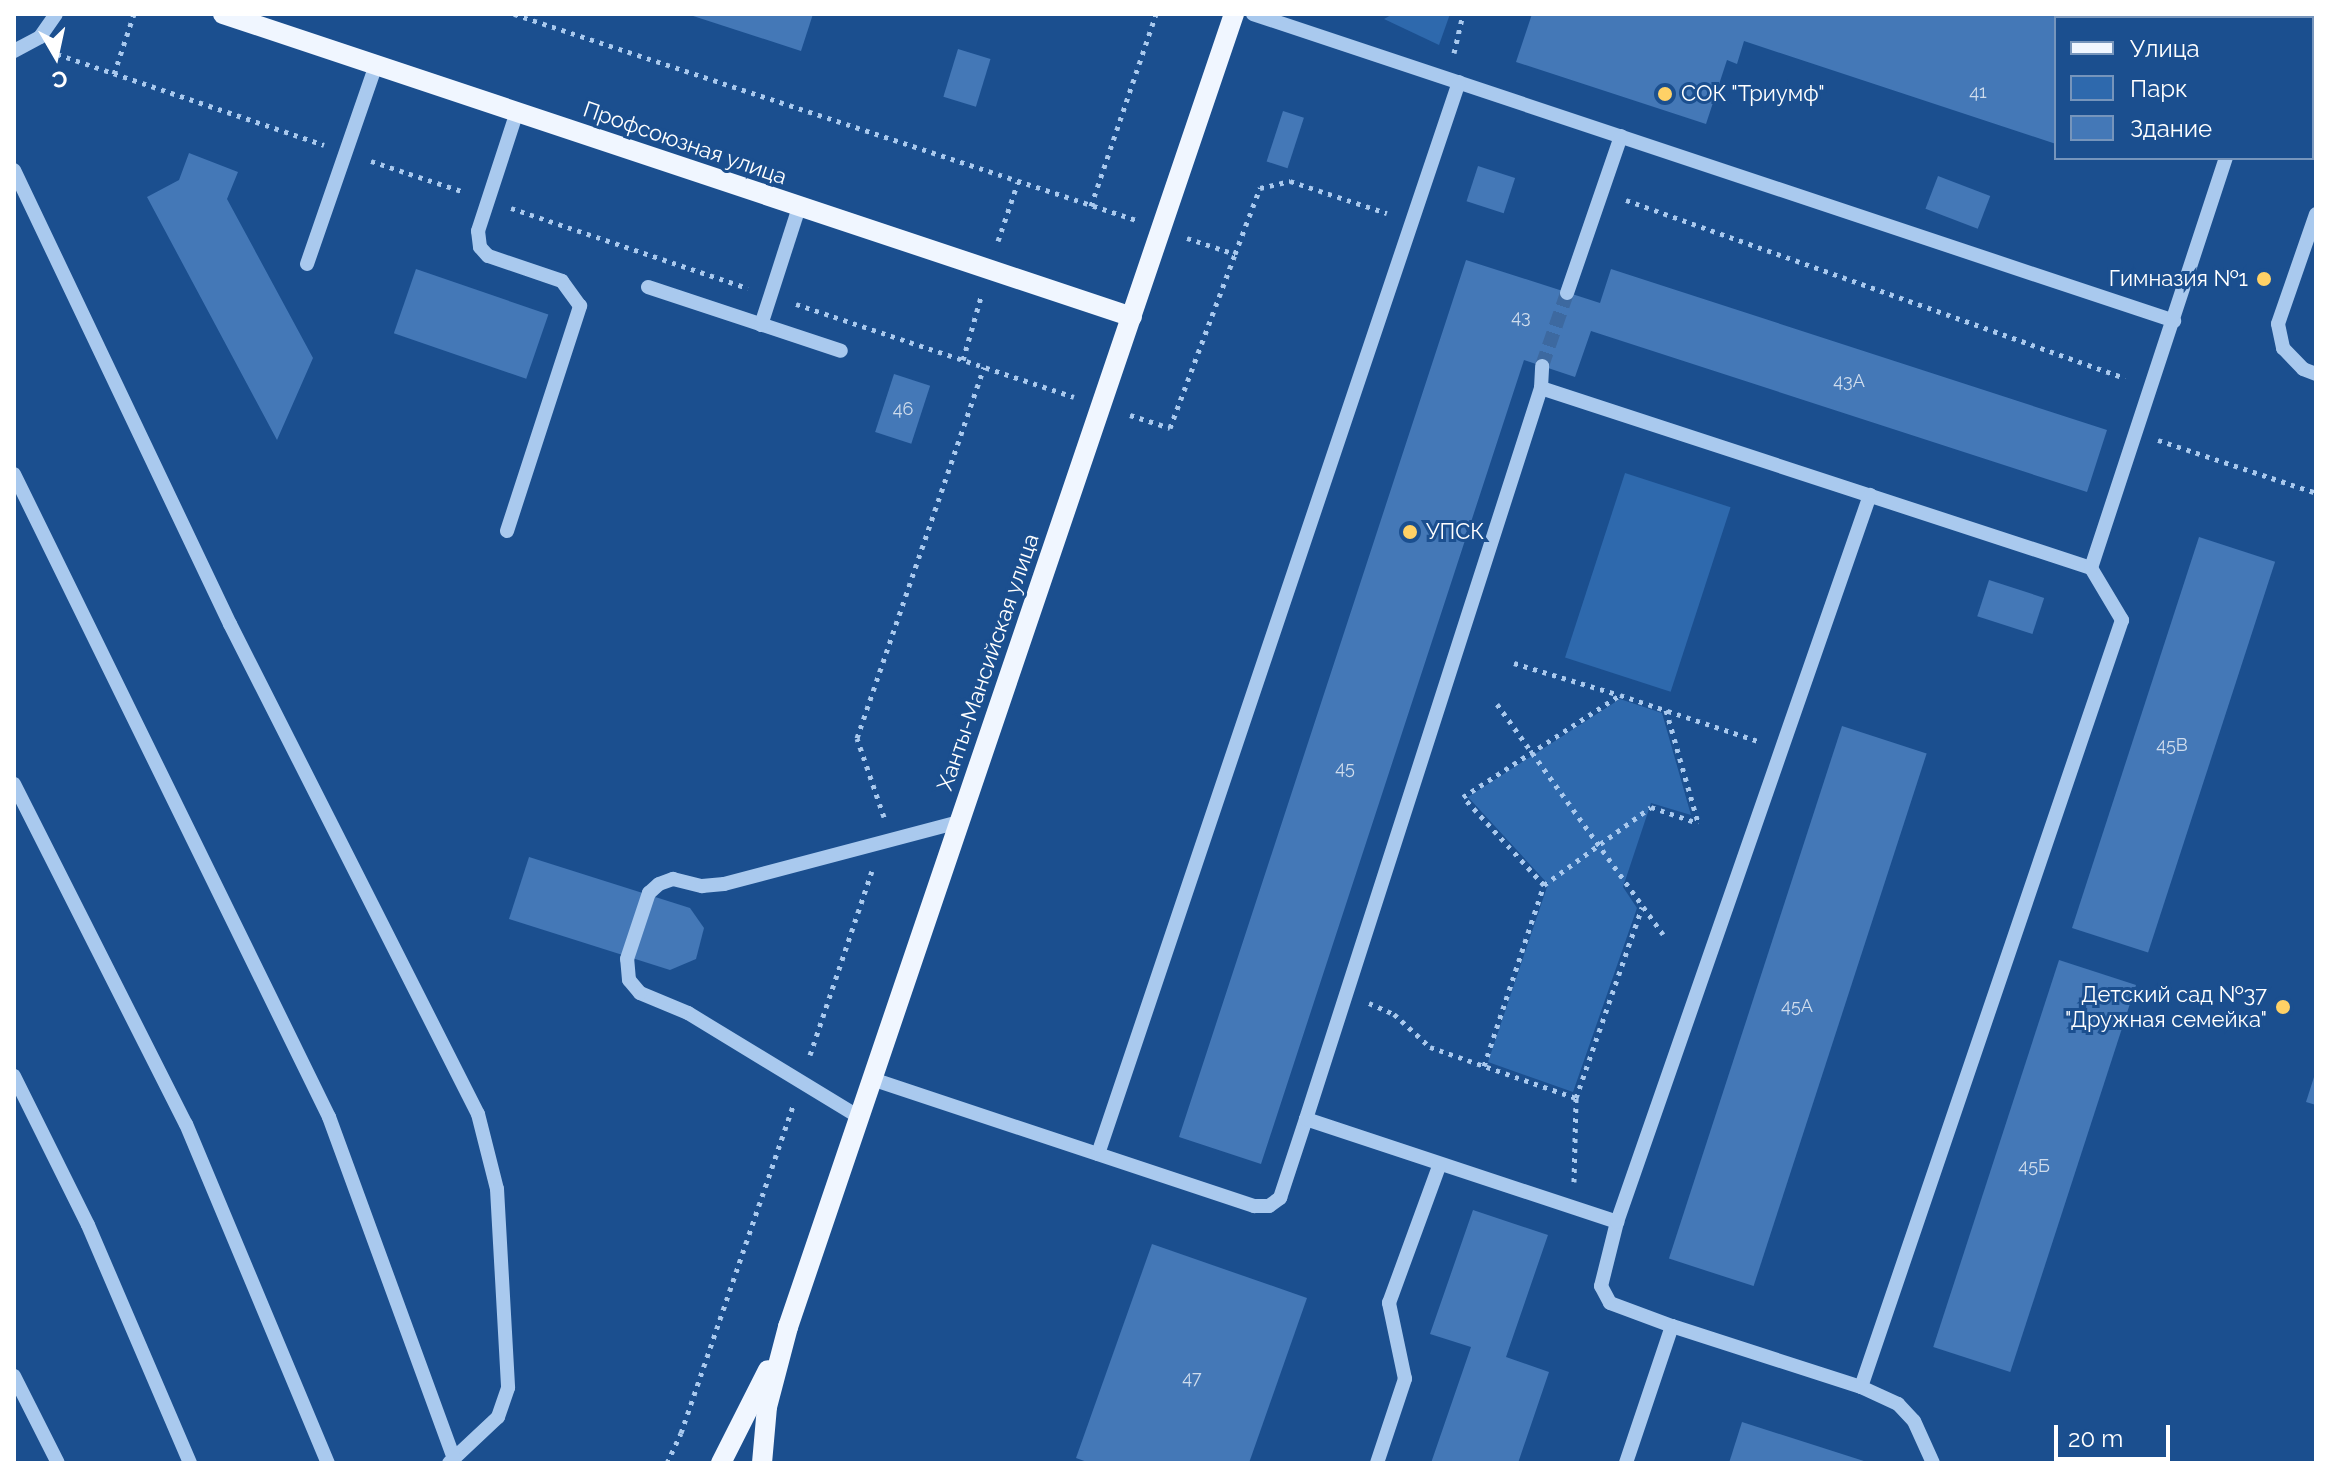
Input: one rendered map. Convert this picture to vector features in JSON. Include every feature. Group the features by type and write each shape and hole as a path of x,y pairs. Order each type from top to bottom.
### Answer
{"main road":[{"name":"Профсоюзная улица","path":"223,14 1132,317"},
{"name":"Ханты-Мансийская улица","path":"762,1463 767,1407 788,1327 1234,14"},
{"name":"Ханты-Мансийская улица","path":"721,1463 788,1327"}],"lane":[{"path":"14,51 40,37 56,14"},
{"path":"1253,14 2174,321"},
{"path":"307,264 376,65"},
{"path":"1098,1154 1459,82"},
{"path":"507,531 580,306 562,281 488,256 480,247 483,210 517,112"},
{"path":"1567,293 1621,136"},
{"path":"2091,568 2138,434 2225,160"},
{"path":"14,170 223,610 478,1114 497,1189 508,1388 498,1417 451,1461 329,1117 14,474"},
{"path":"761,325 799,207"},
{"path":"2316,214 2278,324 2283,348 2303,369 2316,374"},
{"path":"648,287 841,351"},
{"path":"872,1079 1254,1206 1269,1206 1280,1198 1541,388 1542,366"},
{"path":"1541,388 2091,568 2122,620 1861,1387"},
{"path":"1870,495 1617,1222 1601,1286 1610,1303 1861,1387 1898,1404 1914,1421 1933,1463"},
{"path":"14,784 186,1124 328,1463"},
{"path":"859,1117 802,1079 688,1013 640,993 629,980 627,959 649,893 673,879 702,886 724,884 958,822"},
{"path":"14,1076 88,1225 190,1463"},
{"path":"1306,1119 1617,1222"},
{"path":"1377,1463 1405,1379 1389,1303 1440,1164"},
{"path":"1626,1463 1672,1326"},
{"path":"14,1376 58,1463"}],"path":[{"path":"114,74 134,14"},
{"path":"514,14 1235,254 1260,188 1290,181 1413,222"},
{"path":"1091,206 1156,14"},
{"path":"1459,82 1453,43 1463,14"},
{"path":"1602,191 2153,387"},
{"path":"667,1463 681,1433 887,826 857,738 984,367"},
{"path":"2138,434 2316,493"},
{"path":"1514,663 1765,744"},
{"path":"1544,885 1463,797 1620,695"},
{"path":"1497,704 1663,934"},
{"path":"1484,1066 1544,885 1651,807 1698,823 1666,710"},
{"path":"1573,1199 1576,1098 1642,907"},
{"path":"1365,1002 1394,1014 1430,1047 1576,1098"}],"green space":[{"path":"1393,14 1450,14 1439,45 1384,19"},
{"path":"1625,473 1731,507 1671,692 1565,658"},
{"path":"1620,699 1662,713 1691,815 1651,803 1623,887 1637,908 1573,1092 1488,1062 1548,884 1468,797"}],"building":[{"path":"687,14 813,14 801,51"},
{"path":"1532,14 2138,14 2054,16 2054,143 1744,41 1737,64 1727,60 1706,124 1516,62"},
{"path":"958,49 991,59 976,107 943,97"},
{"path":"1283,111 1304,118 1288,168 1267,161"},
{"path":"189,153 238,172 227,199 313,358 277,440 147,197 179,180"},
{"path":"1478,166 1515,178 1504,213 1467,201"},
{"path":"1938,176 1990,196 1978,229 1925,209"},
{"path":"1466,260 1600,303 1611,269 2107,430 2087,492 1591,331 1575,377 1524,360 1261,1164 1179,1137"},
{"path":"416,269 548,315 526,379 394,333"},
{"path":"894,374 930,386 911,444 875,432"},
{"path":"2199,537 2275,562 2148,953 2072,928"},
{"path":"1989,580 2044,598 2032,634 1977,616"},
{"path":"1842,726 1927,754 1754,1286 1669,1259"},
{"path":"529,857 690,908 704,928 696,959 670,970 509,919"},
{"path":"2059,960 2136,985 2010,1372 1933,1347"},
{"path":"2316,1074 2316,1105 2306,1102"},
{"path":"1473,1210 1548,1235 1506,1357 1549,1372 1518,1463 1431,1463 1471,1347 1430,1334"},
{"path":"1152,1244 1307,1298 1249,1463 1090,1463 1076,1458"},
{"path":"1742,1422 1867,1462 1867,1463 1729,1463"}],"tunnel":[{"path":"1542,366 1567,293"}],"place":[{"name":"СОК \"Триумф\"","path":"1665,94"},
{"name":"Гимназия №1","path":"2264,279"},
{"name":"УПСК","path":"1410,532"},
{"name":"Детский сад №37 \"Дружная семейка\"","path":"2283,1007"}]}
